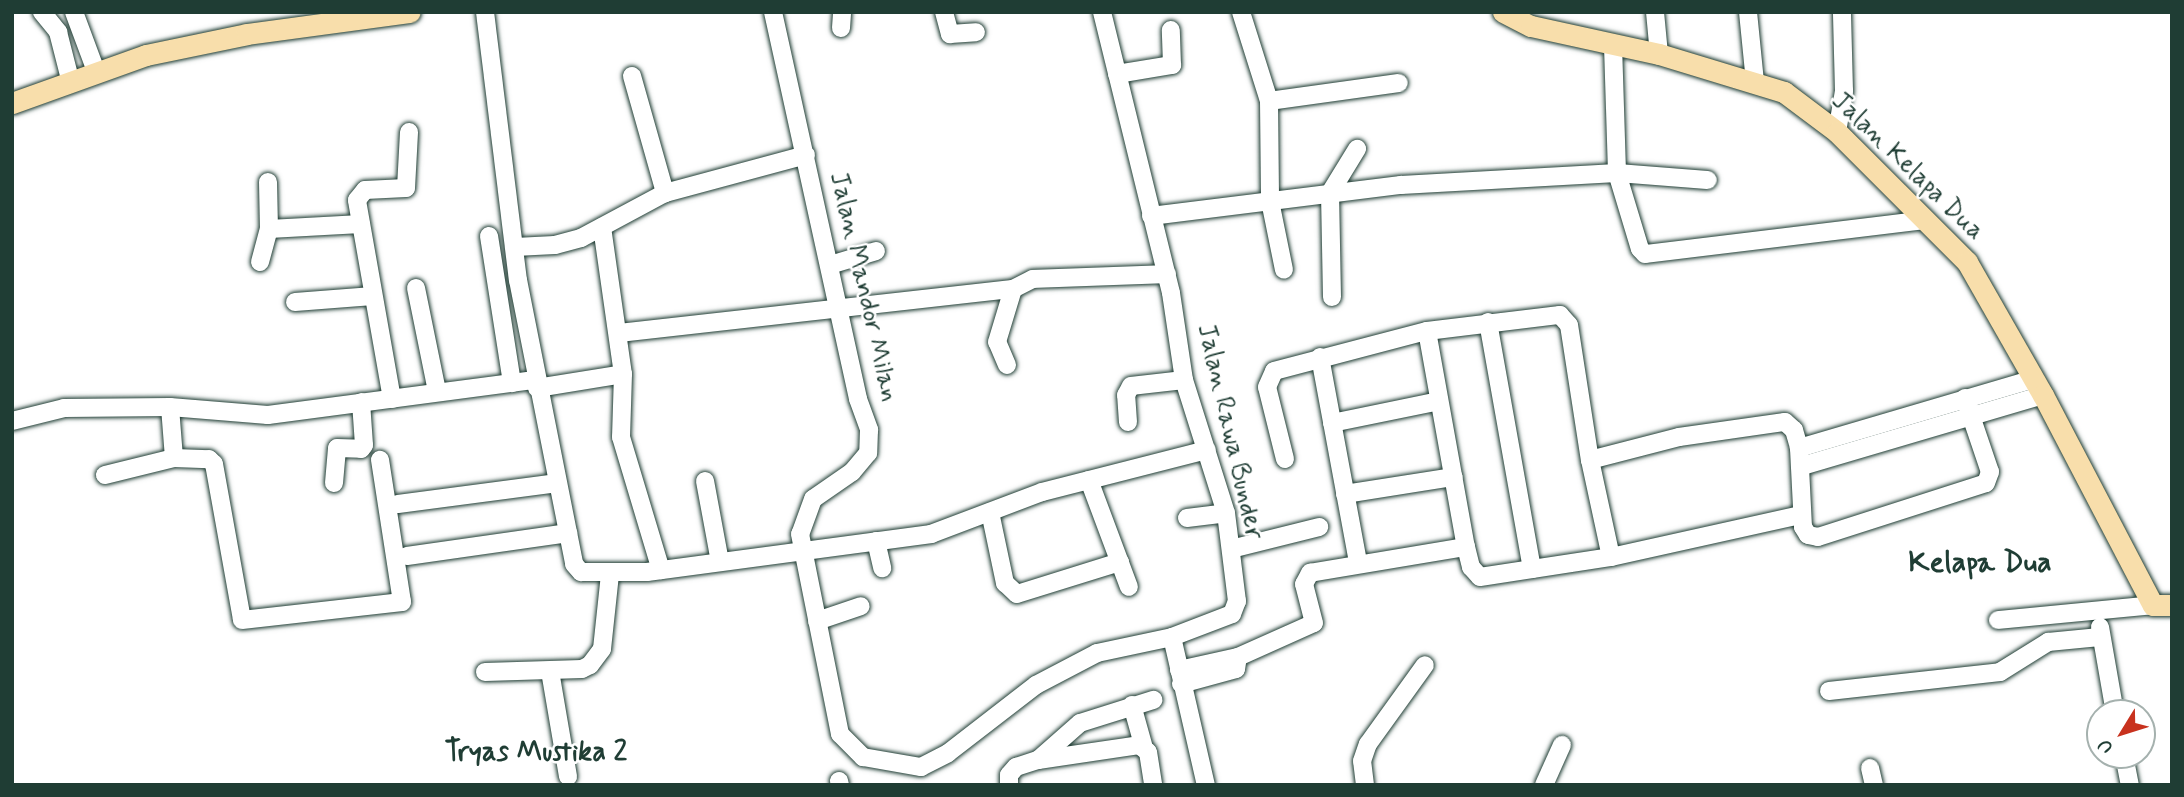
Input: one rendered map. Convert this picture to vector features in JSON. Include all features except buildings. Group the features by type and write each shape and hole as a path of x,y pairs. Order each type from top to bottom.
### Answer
{"main road":[{"name":"Jalan Kelapa Dua","path":"1503,12 1613,45 1659,54 1784,92 1837,132 1967,262 2162,605"},
{"path":"12,103 146,55 247,34 398,13"}],"street":[{"path":"42,12 58,32 71,83"},
{"path":"74,12 96,71"},
{"path":"485,12 515,247 536,384 574,564 581,572 610,574 661,570 800,548 931,534 1089,480 1207,450"},
{"name":"Jalan Mandor Milan","path":"773,12 839,311 869,430 868,453 852,472 813,499 803,518 800,548"},
{"path":"944,12 950,34 976,32"},
{"name":"Jalan Rawa Bunder","path":"1102,12 1167,274 1184,380 1226,513 1237,601 1232,614 1172,637"},
{"path":"1241,12 1269,101 1270,201 1284,270"},
{"path":"1655,12 1659,54"},
{"path":"1748,12 1755,82"},
{"path":"1837,132 1844,91 1842,12"},
{"path":"1117,74 1171,65 1171,30"},
{"path":"1613,45 1617,173 1640,249 1645,254 1926,220"},
{"path":"632,76 665,193"},
{"path":"1269,101 1399,83"},
{"path":"392,399 361,224 359,194 365,190 402,190 409,184 409,132"},
{"path":"1332,297 1330,193 1357,149"},
{"path":"515,247 555,245 602,227 665,193 806,156"},
{"path":"1151,216 1401,184 1617,173 1708,180"},
{"path":"260,262 269,229 268,183"},
{"path":"269,229 361,224"},
{"path":"602,227 623,374 621,437 661,570"},
{"path":"488,236 512,383"},
{"path":"830,265 876,251"},
{"path":"619,333 839,311 1013,289 1033,279 1167,274"},
{"path":"416,288 437,391"},
{"path":"1007,365 997,342 1013,289"},
{"path":"295,302 373,296"},
{"path":"1285,459 1268,375 1320,357 1427,331 1488,322 1560,316 1566,319 1590,460 1611,557"},
{"path":"1488,322 1532,569"},
{"path":"1427,331 1466,547 1471,567 1480,577 1611,557 1800,514"},
{"path":"1320,357 1358,563"},
{"path":"12,421 64,408 170,407 253,416 437,391 623,374"},
{"path":"1128,422 1126,395 1131,386 1184,380"},
{"path":"1799,448 2039,387"},
{"path":"1332,423 1439,401"},
{"path":"334,483 337,448 361,449 363,445 361,402"},
{"path":"170,407 174,458"},
{"path":"1802,466 1967,407"},
{"path":"1590,460 1679,437 1785,422 1794,430 1802,466 1804,500 1800,514 1808,535 1818,537 1986,483 1990,472 1967,407"},
{"path":"106,475 174,458 209,459 214,464 242,621 402,601 380,460"},
{"path":"1345,494 1454,477"},
{"path":"1089,480 1129,587"},
{"path":"705,481 720,562"},
{"path":"398,504 558,483"},
{"path":"990,512 1005,583 1017,594 1120,562"},
{"path":"1187,518 1226,513"},
{"path":"1231,549 1319,527"},
{"path":"407,556 568,533"},
{"path":"876,541 882,568"},
{"path":"1180,677 1236,669 1238,657 1314,623 1304,584 1310,573 1466,547"},
{"path":"800,548 840,734 863,757 921,767 948,753 1037,685 1097,653 1172,637 1206,785"},
{"path":"485,672 582,669 602,649 610,574"},
{"path":"1998,620 2098,613 2162,605"},
{"path":"817,621 861,606"},
{"path":"2098,613 2112,699"},
{"path":"1829,691 2000,672 2048,642 2101,637"},
{"path":"1365,785 1362,761 1368,744 1425,665"},
{"path":"550,671 568,776"},
{"path":"1038,760 1080,723 1153,700"},
{"path":"1132,705 1153,785"},
{"path":"1544,785 1562,745"},
{"path":"1009,785 1009,775 1016,767 1038,760 1144,748"}],"district":[{"name":"Kelapa Dua","path":"1980,563"},
{"name":"Tryas Mustika 2","path":"536,753"}]}
